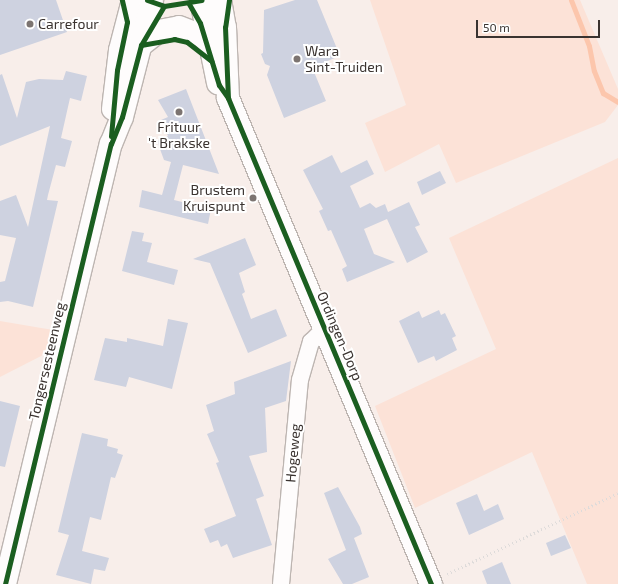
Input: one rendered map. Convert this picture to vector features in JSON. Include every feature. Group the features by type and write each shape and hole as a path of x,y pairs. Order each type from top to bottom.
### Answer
{"main road":[{"name":"Tongersesteenweg","path":"111,144 117,70 133,0"},
{"name":"Tongersesteenweg","path":"5,584 111,144 122,117 152,0"},
{"name":"Ordingen-Dorp","path":"201,0 219,85 228,98 431,583"},
{"name":"Ordingen-Dorp","path":"220,0 225,28 228,98"},
{"path":"141,45 159,31 179,27 202,36 209,43"}],"street":[{"name":"Hogeweg","path":"281,584 300,380 311,342 324,329"}],"path":[{"path":"431,583 618,493"}],"shaded area":[{"path":"370,0 580,0 618,89 618,105 605,122 456,183 439,144 385,172 365,123 406,105"},
{"path":"618,158 618,584 587,584 532,452 415,508 375,406 496,349 449,238"},
{"path":"0,321 53,330 47,353 0,377"}],"building":[{"name":"Carrefour","path":"0,0 56,0 67,32 0,55"},
{"name":"Wara Sint-Truiden","path":"295,0 317,0 340,56 312,67 326,101 284,118 267,75 270,66 265,64 261,54 263,53 264,10"},
{"path":"66,71 87,76 81,101 70,98 61,138 72,141 65,167 56,165 48,195 47,200 58,201 33,307 8,301 0,302 0,282 5,281 16,238 0,235 0,201 16,195 28,227 50,126 0,146 0,75 2,74 17,118 26,82 39,79 63,80"},
{"path":"186,89 219,174 183,165 174,200 211,209 208,224 139,207 142,190 162,195 171,162 164,160 157,141 168,136 161,120 168,117 158,100"},
{"path":"332,155 341,173 367,160 374,174 350,186 360,208 370,203 376,208 385,204 388,212 409,202 420,225 415,227 428,252 407,263 387,219 364,229 374,254 395,262 347,282 342,269 347,266 331,230 328,231 319,211 323,209 303,170"},
{"path":"440,171 446,183 422,195 417,182"},
{"path":"132,231 144,233 142,241 152,243 147,262 178,270 174,285 122,271"},
{"path":"245,238 256,265 239,273 245,292 242,294 251,319 276,309 287,336 248,353 210,263 193,259"},
{"path":"439,310 441,315 445,313 456,336 452,338 457,350 436,361 434,356 418,363 399,321 419,311 422,318"},
{"path":"168,319 188,323 172,389 129,377 126,387 94,380 105,338 127,342 127,338 163,346"},
{"path":"291,361 286,401 265,408 267,452 249,456 264,496 256,499 272,545 233,558 227,544 221,547 218,540 210,543 204,529 236,516 216,463 219,462 207,434 214,431 206,405 235,394 234,382"},
{"path":"0,401 20,406 5,467 0,466"},
{"path":"82,433 108,439 107,446 118,449 117,453 123,455 115,478 111,477 101,520 90,517 82,551 109,558 105,571 94,569 91,584 56,575 69,535 58,532"},
{"path":"338,487 360,527 362,534 354,538 369,577 352,584 343,584 328,559 346,550 324,493"},
{"path":"477,494 484,511 498,504 504,519 469,535 456,503"},
{"path":"565,535 571,548 551,556 546,543"},
{"path":"502,562 511,584 487,584 482,571"}],"waterway":[{"path":"571,0 589,46 594,71 603,93 618,102"}],"cycle path":[{"path":"111,136 117,70 127,22 122,0"},
{"path":"147,0 164,6 202,0"},
{"path":"229,0 225,27 228,98 431,584"},
{"path":"189,4 200,23 219,85 228,98"},
{"path":"5,584 111,144 122,117 141,45 164,6"},
{"path":"141,45 174,39 187,42 211,61"}],"place":[{"name":"Carrefour","path":"30,24"},
{"name":"Wara Sint-Truiden","path":"297,59"},
{"name":"Frituur 't Brakske","path":"179,112"},
{"name":"Brustem Kruispunt","path":"253,198"}]}
